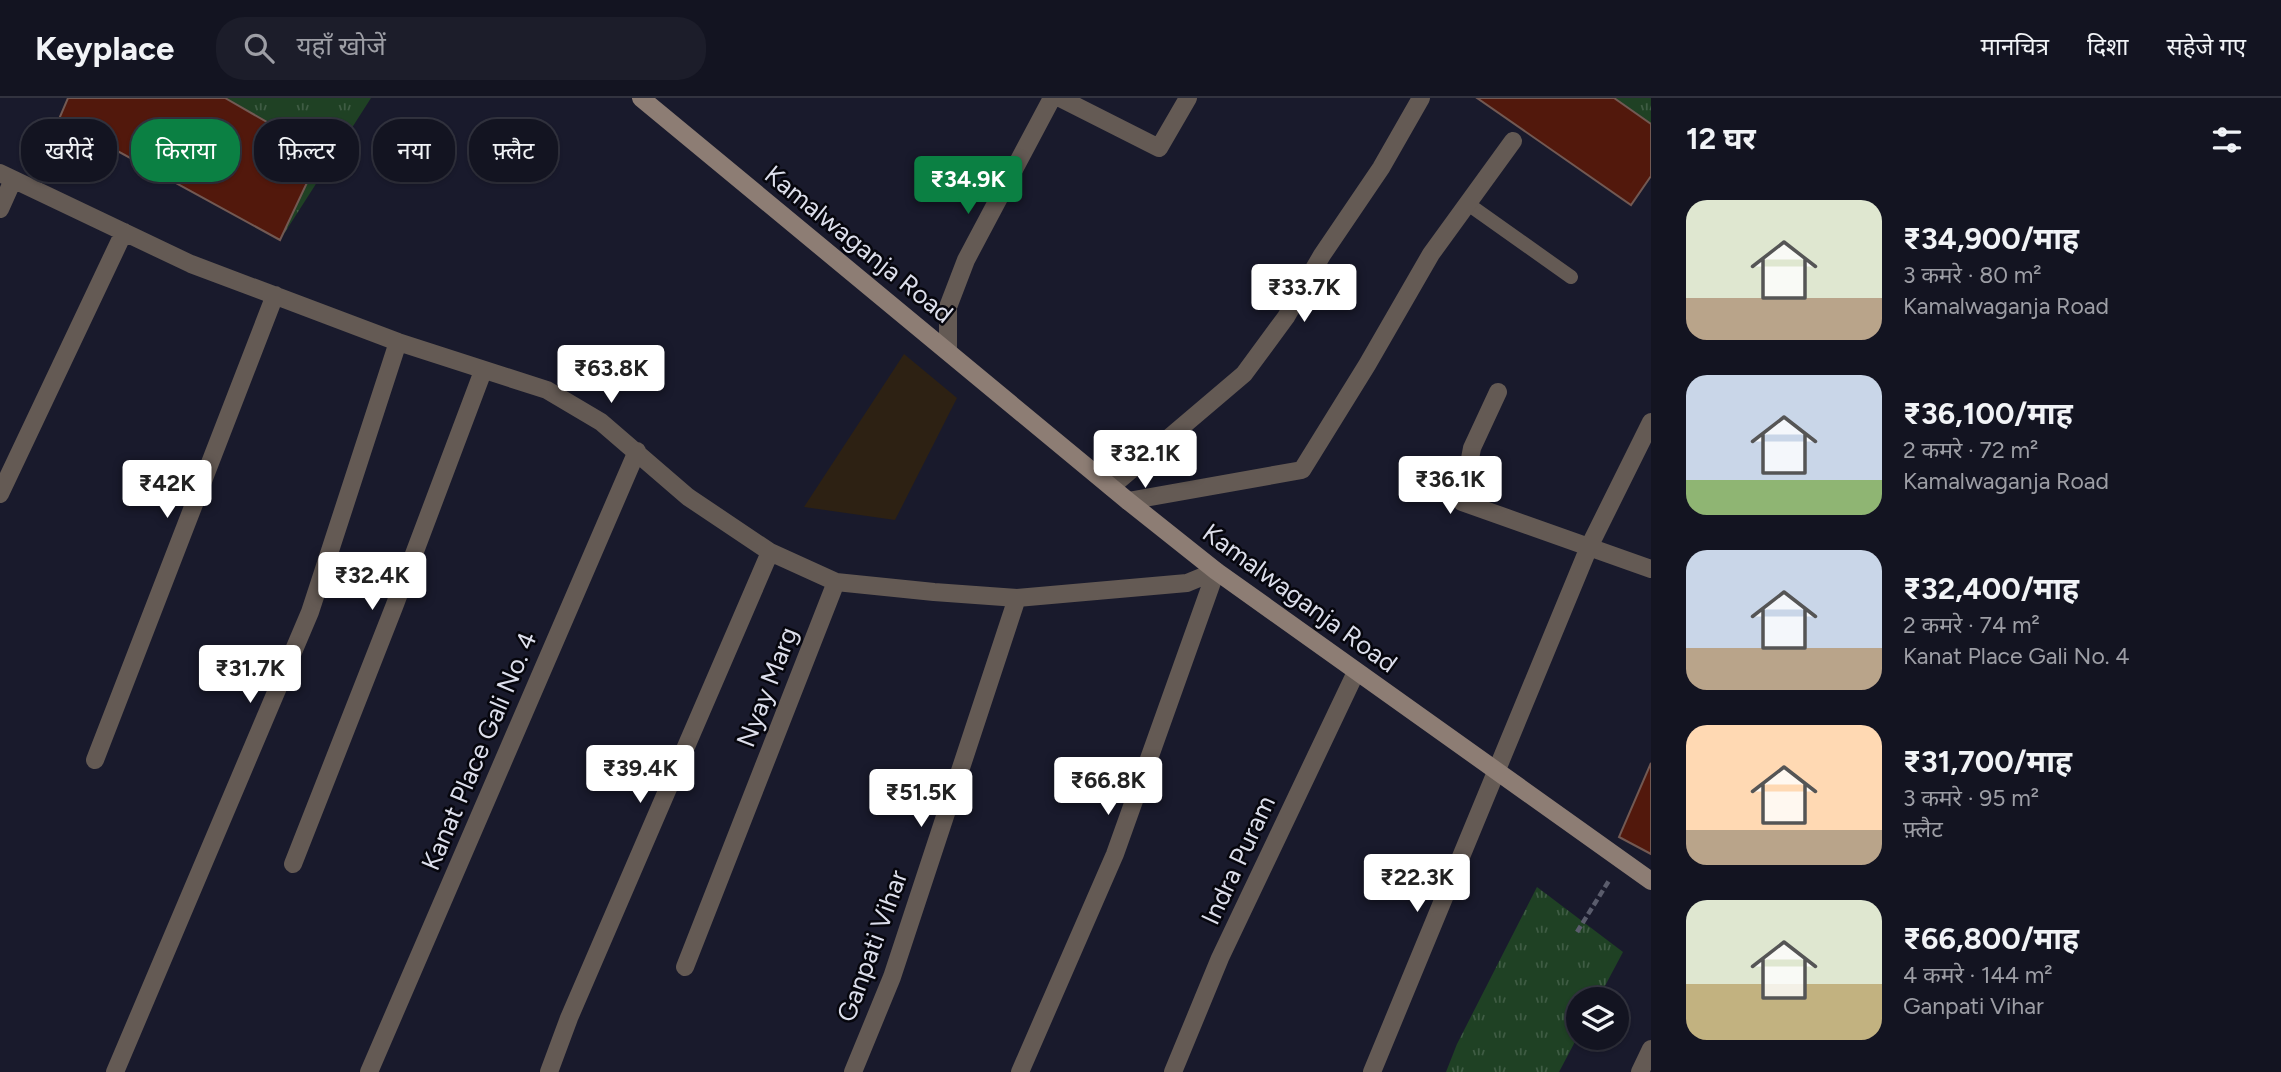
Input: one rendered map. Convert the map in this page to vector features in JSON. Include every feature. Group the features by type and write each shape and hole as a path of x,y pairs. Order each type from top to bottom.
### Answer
{"main road":[{"name":"Kamalwaganja Road","path":"641,98 1216,571 1651,881"}],"street":[{"path":"948,351 948,307 966,260 1052,98"},
{"path":"1060,98 1159,148 1188,98"},
{"path":"1111,487 1244,374 1286,317 1322,255 1381,168 1421,98"},
{"path":"1128,501 1302,470 1431,254 1513,141"},
{"path":"0,209 7,176 191,264 398,342 547,390 601,422 688,497 770,552 836,582 1017,598 1187,583 1216,571"},
{"path":"0,494 124,232"},
{"path":"95,760 275,295"},
{"path":"115,1072 310,612 398,342"},
{"path":"293,864 483,371"},
{"path":"1499,392 1472,448 1462,502 1651,569"},
{"path":"1372,1072 1589,547 1651,422"},
{"name":"Kanat Place Gali No. 4","path":"369,1072 637,451"},
{"path":"549,1072 569,1018 770,552"},
{"path":"1020,1072 1115,854 1216,571"},
{"name":"Nyay Marg","path":"685,967 836,582"},
{"name":"Ganpati Vihar","path":"853,1072 892,977 1017,598"},
{"name":"Indra Puram","path":"1173,1072 1220,958 1356,672"},
{"path":"1640,1072 1651,1049"}],"lane":[{"path":"1468,204 1571,277"}],"path":[{"path":"1577,932 1622,860"}],"shaded area":[{"path":"904,354 957,398 895,520 804,507"}],"green space":[{"path":"225,98 371,98 358,119 262,119"},
{"path":"1614,98 1651,98 1651,124"},
{"path":"307,182 317,182 280,240"},
{"path":"1537,887 1623,952 1604,987 1566,987 1566,1050 1571,1050 1559,1072 1446,1072 1457,1044"}],"building":[{"path":"68,98 225,98 262,119 254,119 254,182 307,182 280,240 174,182 240,182 240,119 131,119 131,158 117,151 117,119 59,119"},
{"path":"1477,98 1614,98 1651,124 1651,176 1631,205"},
{"path":"1651,763 1651,854 1619,837"}]}
